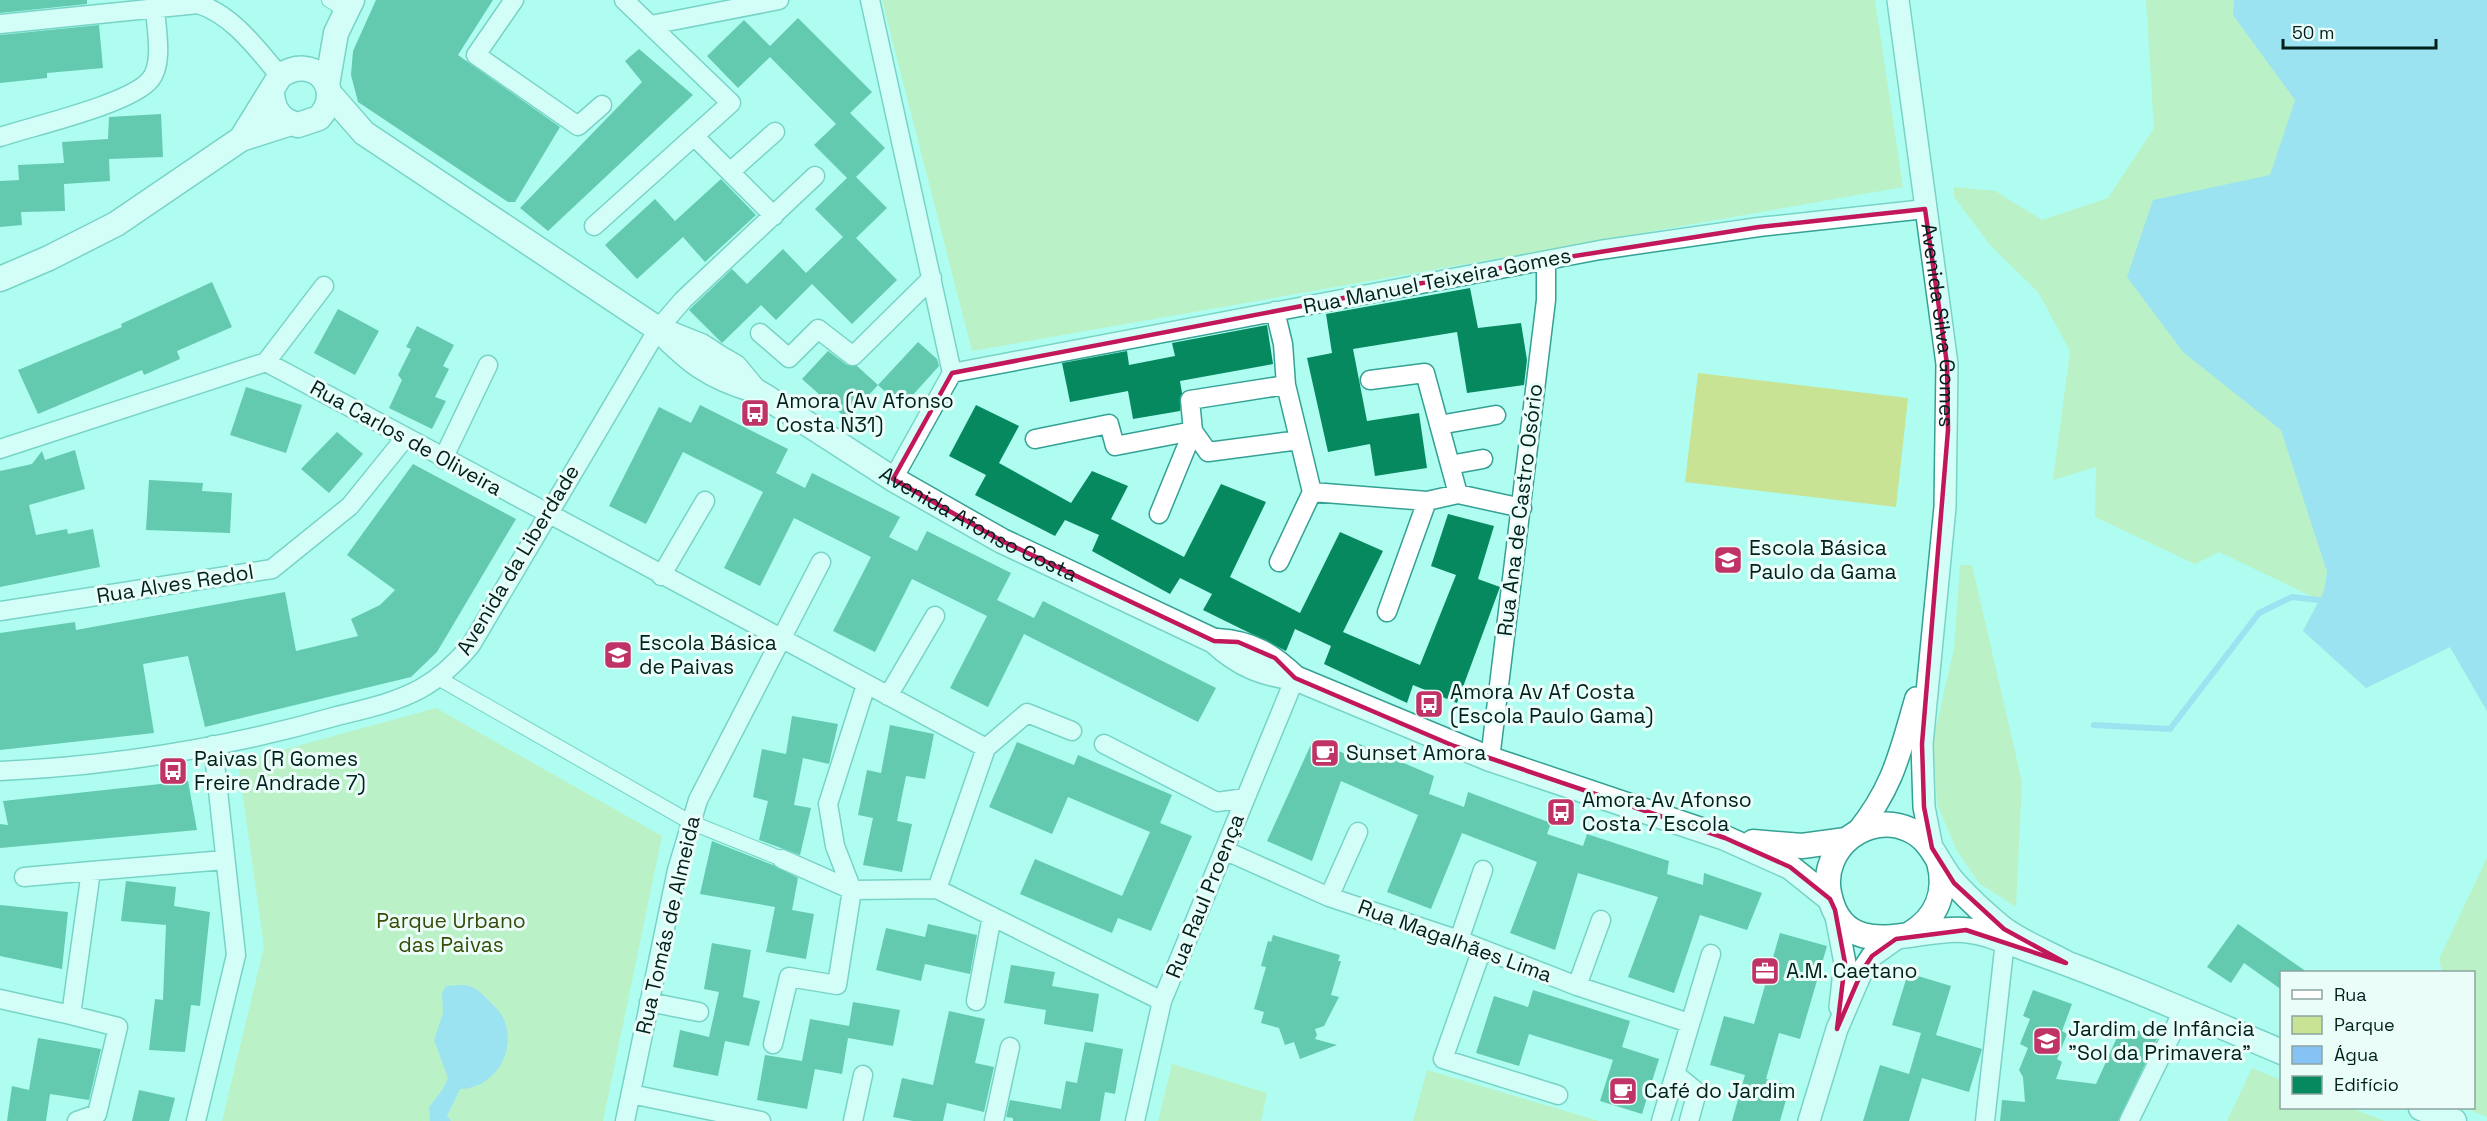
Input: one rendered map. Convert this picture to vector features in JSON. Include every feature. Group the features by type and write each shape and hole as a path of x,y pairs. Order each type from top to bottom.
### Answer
{"main road":[{"path":"0,279 50,258 116,224 241,139 302,123 325,111 336,33 343,4"},
{"path":"241,139 283,79 336,33"},
{"path":"283,79 315,71 364,133"},
{"path":"283,79 276,111 302,123 364,133"},
{"name":"Avenida Afonso Costa","path":"364,133 658,329 692,363 726,382 754,390 893,479 1002,541 1214,640 1231,657 1267,674 1295,678 1490,759 1725,838"},
{"path":"1725,838 1782,846 1825,844 1884,824 1898,825 1922,838 1954,883 2004,929 2066,963"},
{"path":"1832,904 1828,875 1831,863 1851,836"},
{"path":"1725,838 1790,867 1832,904 1851,928 1861,934 1872,938 1902,937 1940,930 1966,930 2066,963 2280,1051"},
{"path":"1902,937 1928,921 1940,901 1943,887 1935,854"},
{"path":"2426,1109 2454,1121"}],"street":[{"path":"594,226 731,103 624,0"},
{"path":"651,25 779,0"},
{"path":"870,0 952,373 893,479"},
{"name":"Avenida Silva Gomes","path":"1898,0 1947,364 1948,430 1945,507 1929,654"},
{"path":"508,2 476,56 578,126 602,105"},
{"path":"0,24 198,4 212,8 254,46 283,79"},
{"path":"0,137 125,98 150,80 157,64 155,8"},
{"path":"730,172 776,132"},
{"path":"694,136 774,216"},
{"name":"Avenida da Liberdade","path":"0,771 69,766 213,745 317,722 399,699 438,678 459,660 471,645 658,329 683,300 815,176"},
{"name":"Rua Manuel Teixeira Gomes","path":"952,373 1600,250 1759,227 1925,209"},
{"name":"Rua Ana de Castro Osório","path":"1490,759 1546,300 1546,261"},
{"path":"760,333 789,358 818,329 853,356 932,278"},
{"path":"0,449 266,362 324,286"},
{"path":"1275,311 1283,344 1286,385 1312,492 1279,562"},
{"name":"Rua Carlos de Oliveira","path":"266,362 546,515 986,748"},
{"path":"444,459 489,365"},
{"path":"1370,380 1425,374 1458,494"},
{"path":"1159,514 1193,431 1190,400 1286,385"},
{"path":"1439,425 1496,414"},
{"path":"1035,439 1109,424 1115,446 1193,431"},
{"path":"1193,431 1208,452 1299,440"},
{"name":"Rua Alves Redol","path":"0,611 272,569 350,506 405,438"},
{"path":"1450,465 1483,459"},
{"path":"1312,492 1428,501 1458,494 1522,508"},
{"path":"661,576 705,501"},
{"path":"1387,612 1428,501"},
{"name":"Rua Tomás de Almeida","path":"625,1121 677,870 690,822 698,800 821,562"},
{"path":"888,696 936,616"},
{"path":"1851,836 1878,805 1896,770 1929,654"},
{"path":"1929,654 1922,744 1924,807 1935,854"},
{"path":"438,678 690,822 852,890 937,889 1162,1001"},
{"name":"Rua Raul Proença","path":"1135,1121 1162,1001 1295,678"},
{"path":"773,1044 789,976 837,985 852,890 835,846 828,804 866,685"},
{"path":"937,889 986,748 1027,713 1072,731"},
{"path":"1104,744 1217,802 1245,798"},
{"path":"196,1121 236,955 213,745"},
{"path":"1329,897 1358,832"},
{"name":"Rua Magalhães Lima","path":"1224,850 1329,897 1459,939 1577,986 1689,1023"},
{"path":"24,877 225,860"},
{"path":"1459,939 1483,870"},
{"path":"71,1015 91,871"},
{"path":"1832,904 1845,963 1837,1029"},
{"path":"976,1001 992,916"},
{"path":"1577,986 1601,920"},
{"path":"1809,1121 1837,1029 1862,971 1872,957 1902,937"},
{"path":"1985,1121 2005,941"},
{"path":"1482,949 1443,1059 1558,1095"},
{"path":"1661,1121 1711,954"},
{"path":"0,999 118,1027 97,1114 77,1121"},
{"path":"649,1002 699,1012"},
{"path":"2129,1121 2183,1011"},
{"path":"994,1121 1010,1047"},
{"path":"1675,1074 1697,1092 1689,1121"},
{"path":"853,1121 862,1075"},
{"path":"631,1094 761,1121"}],"highlighted area":[{"path":"1925,209 1947,364 1948,430 1922,744 1924,807 1932,848 1954,883 2004,929 2066,963 1966,930 1896,939 1872,956 1862,971 1837,1029 1845,963 1835,910 1830,899 1790,867 1725,838 1454,746 1295,678 1275,658 1238,642 1214,641 1002,541 893,479 952,373 1511,266 1759,227"}],"green space":[{"path":"882,0 1875,0 1903,187 972,351"},
{"path":"2146,0 2487,0 2487,711 2450,647 2366,688 2303,631 2319,600 2219,552 2195,564 2095,517 2096,467 2053,480 2070,351 2038,292 1990,245 1954,197 1954,187 1995,191 2042,220 2108,198 2154,128"},
{"path":"1698,373 1908,398 1896,507 1685,482"},
{"path":"1960,565 1972,565 2022,782 2016,907 1979,883 1957,851 1937,804 1933,740 1954,649"},
{"name":"Parque Urbano das Paivas","path":"436,708 662,836 603,1121 222,1121 264,947 238,762"},
{"path":"2487,858 2487,1117 2467,1109 2475,1109 2475,971 2442,971 2439,959"},
{"path":"1172,1064 1267,1093 1261,1121 1158,1121"},
{"path":"2252,1068 2280,1080 2280,1109 2354,1109 2385,1121 2227,1121"},
{"path":"1427,1070 1599,1121 1413,1121"}],"water":[{"path":"2234,0 2487,0 2487,711 2450,647 2366,688 2303,631 2324,591 2327,572 2281,430 2183,352 2127,277 2153,200 2270,175 2295,100 2233,15"},
{"path":"446,986 469,986 482,994 501,1014 508,1039 502,1063 494,1073 473,1087 460,1089 447,1116 451,1121 430,1121 429,1107 443,1089 448,1078 434,1040 443,1013 442,993"}],"building":[{"path":"0,0 87,0 87,4 0,13"},
{"path":"376,0 493,0 458,55 560,127 515,202 508,202 358,102 351,75 353,51"},
{"path":"798,18 872,92 850,113 885,148 856,177 887,208 856,238 897,280 852,324 812,284 776,320 761,305 722,343 689,310 732,269 747,284 783,249 806,273 843,237 815,209 847,178 814,145 836,124 770,57 738,88 707,56 744,20 770,46"},
{"path":"99,25 103,68 47,73 47,78 0,83 0,35"},
{"path":"639,49 693,95 548,231 520,208 642,82 625,61"},
{"path":"161,114 163,157 109,159 110,181 64,184 65,211 21,212 22,225 0,227 0,181 19,180 18,165 64,163 62,142 108,139 109,117"},
{"path":"721,179 756,215 705,262 683,237 637,279 605,245 655,199 675,221"},
{"path":"212,282 232,327 177,351 180,359 144,375 142,370 38,414 18,370 122,327 121,324"},
{"path":"1470,288 1478,328 1521,323 1527,360 1524,385 1467,393 1457,332 1353,349 1367,421 1419,413 1427,468 1375,476 1370,444 1328,452 1307,358 1332,353 1326,314"},
{"path":"338,309 379,331 355,375 314,353"},
{"path":"1267,325 1273,364 1180,381 1182,393 1180,411 1133,419 1128,391 1070,402 1062,363 1127,351 1129,365 1175,356 1172,343"},
{"path":"417,326 454,345 443,366 449,369 435,397 446,401 432,429 389,408 402,380 398,375 411,349 406,347"},
{"path":"918,342 937,359 939,366 902,407 878,385"},
{"path":"828,351 847,365 857,366 878,385 847,419 802,379"},
{"path":"246,387 302,405 286,453 230,435"},
{"path":"700,405 788,449 776,473 805,488 812,473 900,517 889,537 917,551 927,531 1011,573 997,600 1034,618 1043,601 1216,688 1198,722 1024,634 988,707 950,688 987,616 912,579 875,652 833,631 871,557 794,518 760,586 724,568 763,492 683,452 646,524 609,506 659,407 691,423"},
{"path":"976,405 1019,426 999,463 1071,503 1092,471 1128,486 1111,519 1184,557 1221,484 1266,502 1230,577 1300,613 1340,532 1383,551 1343,632 1420,665 1456,575 1431,566 1448,514 1494,526 1478,579 1500,587 1457,703 1413,685 1407,703 1324,664 1331,646 1295,629 1286,651 1203,610 1212,594 1180,578 1170,594 1092,551 1099,535 1065,520 1055,536 975,495 986,475 949,456"},
{"path":"337,432 363,454 329,493 301,469"},
{"path":"75,450 85,489 29,505 36,535 67,529 68,534 93,529 100,567 0,587 0,471 32,464 42,451 45,460"},
{"path":"413,464 516,519 437,652 411,677 205,727 188,656 143,664 154,733 0,750 0,633 75,622 76,630 285,592 296,651 358,636 351,619 380,605 395,590 347,555"},
{"path":"149,480 203,483 202,491 232,493 230,533 146,530"},
{"path":"792,716 838,724 829,764 803,758 794,805 811,808 800,855 759,840 768,801 753,797 762,749 786,754"},
{"path":"890,725 934,734 925,779 906,776 897,821 912,824 902,872 863,865 873,818 858,815 867,770 881,773"},
{"path":"1313,740 1348,755 1357,743 1434,776 1429,794 1464,807 1468,792 1551,823 1547,834 1583,846 1587,834 1669,861 1667,874 1703,885 1704,873 1762,893 1747,930 1700,915 1674,993 1628,977 1658,897 1578,873 1555,950 1510,933 1537,862 1462,833 1431,909 1387,892 1418,815 1341,781 1312,861 1267,841"},
{"path":"1017,742 1074,765 1078,755 1172,795 1160,823 1192,836 1151,931 1118,918 1112,933 1020,894 1035,859 1122,896 1150,832 1068,797 1052,834 989,807"},
{"path":"188,781 197,830 0,848 0,824 8,825 3,801"},
{"path":"712,841 773,865 798,878 792,910 814,914 806,959 766,952 775,907 700,894"},
{"path":"126,881 176,887 174,906 210,912 200,1006 191,1005 185,1052 149,1050 155,999 163,1000 166,925 121,921"},
{"path":"0,905 68,912 62,969 0,956"},
{"path":"928,924 977,935 970,974 925,964 921,981 876,970 886,928 925,937"},
{"path":"2238,924 2306,971 2280,971 2280,989 2244,963 2231,983 2207,967"},
{"path":"1780,933 1827,946 1800,1039 1779,1033 1766,1079 1790,1086 1780,1121 1732,1121 1745,1075 1710,1065 1724,1016 1754,1024"},
{"path":"1273,935 1340,955 1338,961 1341,961 1331,995 1339,997 1324,1026 1315,1029 1317,1035 1315,1039 1337,1045 1300,1059 1294,1042 1285,1045 1279,1028 1261,1023 1264,1012 1254,1009 1266,967 1261,966 1268,941 1271,942"},
{"path":"712,943 751,950 743,997 760,1001 749,1046 725,1041 718,1076 673,1067 680,1030 709,1037 719,992 704,989"},
{"path":"1011,965 1055,972 1052,986 1099,994 1093,1032 1044,1024 1046,1010 1004,1003"},
{"path":"1908,973 1951,986 1936,1035 1982,1049 1969,1092 1922,1078 1909,1121 1863,1121 1880,1065 1909,1074 1921,1033 1892,1025"},
{"path":"1533,990 1630,1021 1622,1047 1659,1059 1642,1114 1600,1101 1613,1060 1529,1034 1519,1066 1476,1053 1494,996 1528,1007"},
{"path":"2033,990 2072,1004 2062,1031 2067,1034 2057,1059 2062,1062 2056,1079 2096,1084 2123,1024 2157,1039 2118,1121 2000,1121 2002,1100 2025,1102 2023,1077 2019,1070 2028,1048 2020,1044 2030,1019 2023,1016"},
{"path":"853,1002 900,1010 893,1046 848,1038 842,1074 815,1069 807,1109 757,1100 765,1055 802,1061 810,1019 849,1026"},
{"path":"949,1011 985,1019 975,1063 994,1067 984,1112 947,1103 943,1121 913,1121 893,1117 902,1078 933,1085"},
{"path":"38,1038 101,1049 89,1100 50,1094 46,1121 7,1121 12,1086 29,1090"},
{"path":"1085,1042 1123,1049 1115,1094 1105,1092 1100,1121 1013,1121 1013,1118 1006,1117 1010,1100 1061,1109 1066,1081 1077,1083"},
{"path":"139,1090 175,1098 169,1121 132,1121"}],"waterway":[{"path":"2094,725 2170,729 2259,613 2292,597 2319,600"}],"place":[{"name":"Amora (Av Afonso Costa N31)","path":"755,413"},
{"name":"Escola Básica Paulo da Gama","path":"1728,560"},
{"name":"Escola Básica de Paivas","path":"618,655"},
{"name":"Amora Av Af Costa (Escola Paulo Gama)","path":"1429,704"},
{"name":"Sunset Amora","path":"1325,753"},
{"name":"Paivas (R Gomes Freire Andrade 7)","path":"173,771"},
{"name":"Amora Av Afonso Costa 7 Escola","path":"1561,812"},
{"name":"A.M. Caetano","path":"1765,971"},
{"name":"Jardim de Infância \"Sol da Primavera\"","path":"2047,1041"},
{"name":"Café do Jardim","path":"1623,1091"}]}
